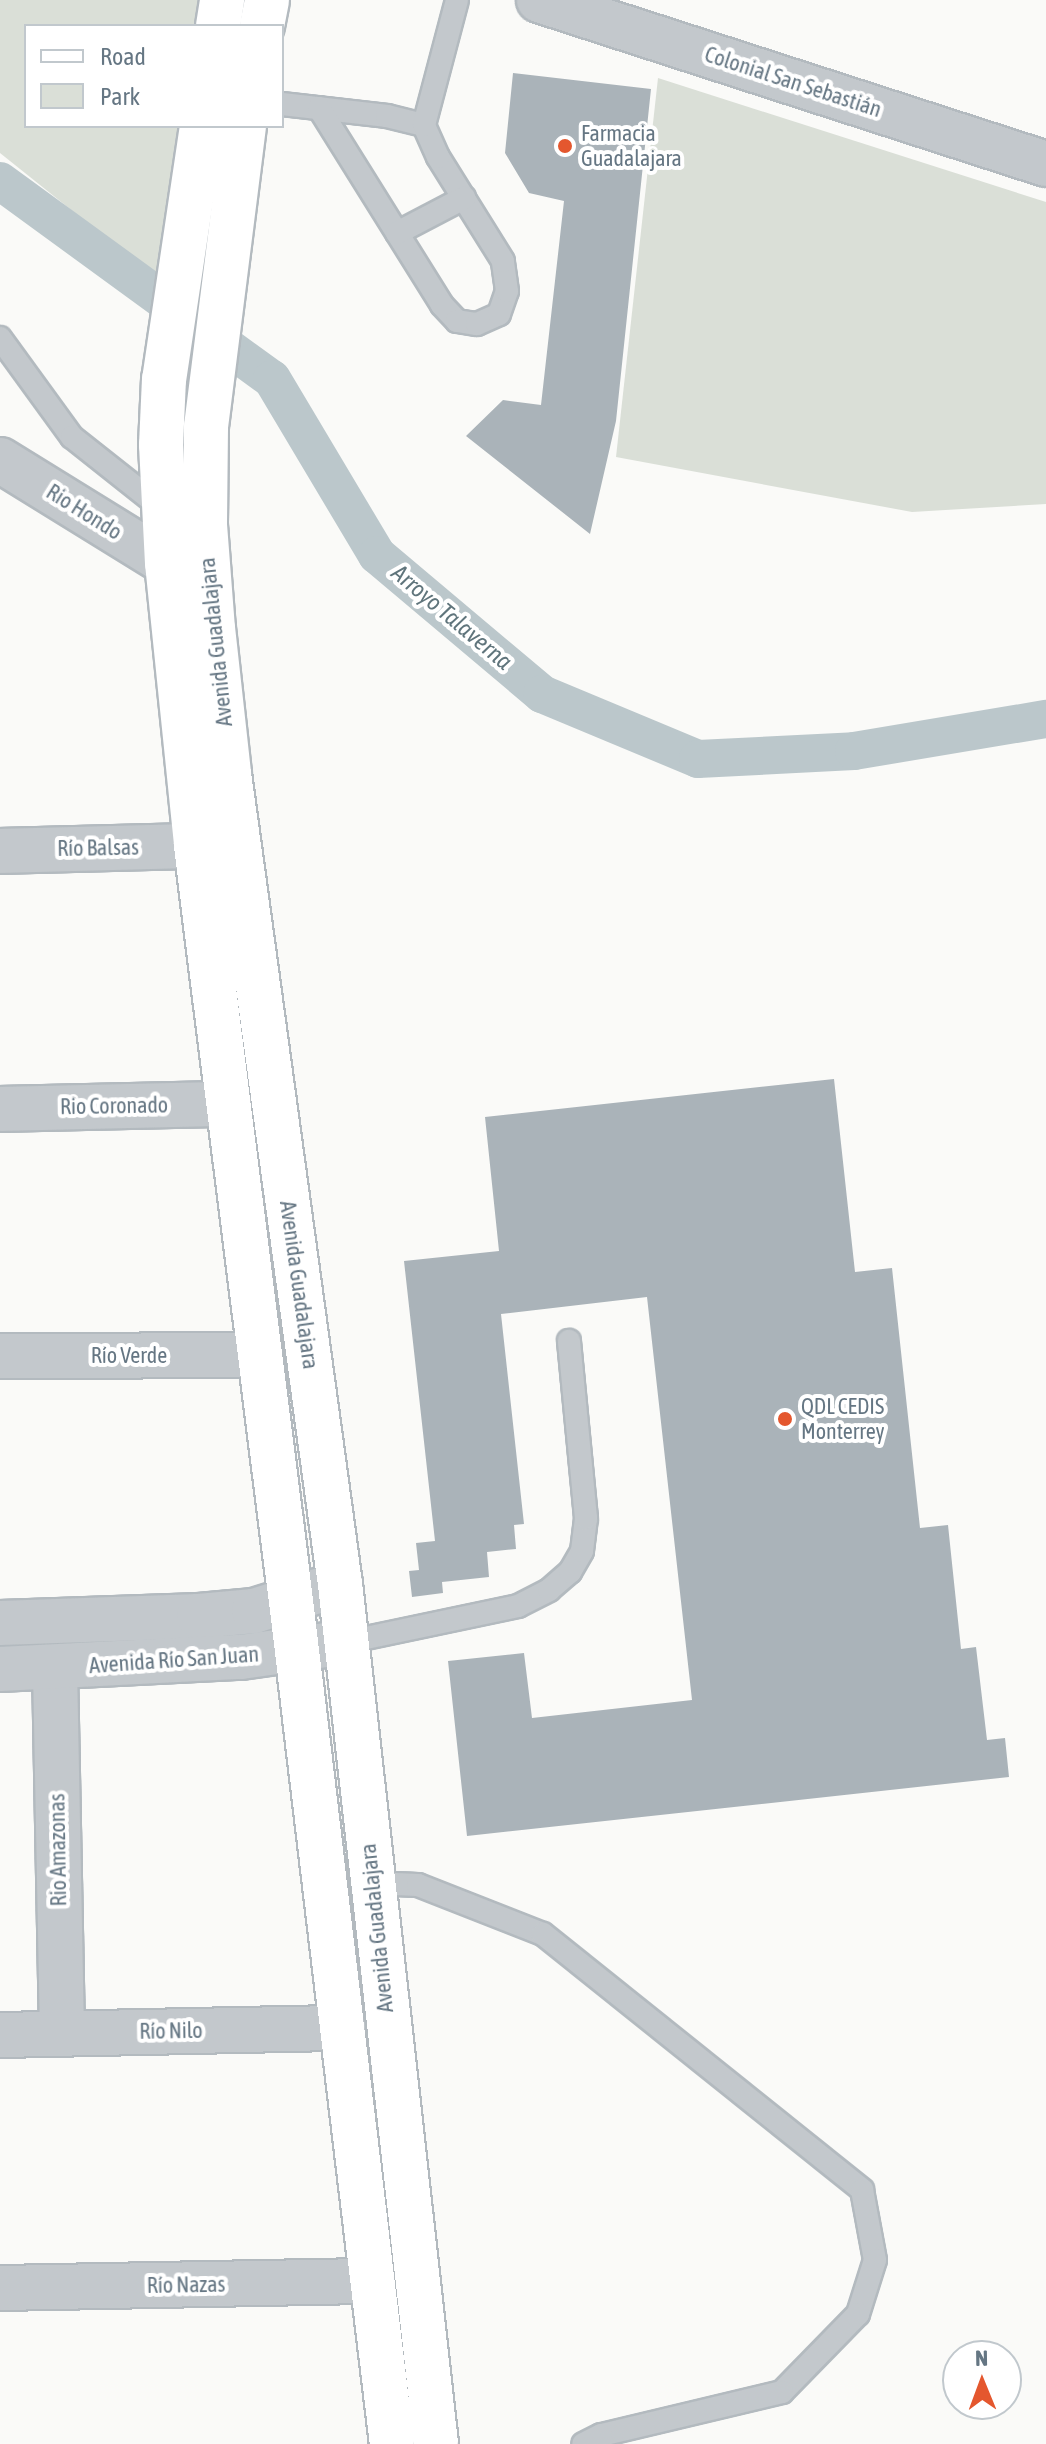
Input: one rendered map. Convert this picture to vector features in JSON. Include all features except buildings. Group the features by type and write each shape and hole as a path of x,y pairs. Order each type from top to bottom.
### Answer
{"main road":[{"path":"218,24 222,0"},
{"path":"262,24 267,0"},
{"name":"Avenida Guadalajara","path":"202,128 164,379 161,445 167,563 196,846 392,2444"},
{"name":"Avenida Guadalajara","path":"244,128 206,427 205,525 229,774 347,1642 436,2444"}],"street":[{"name":"Colonial San Sebastián","path":"539,0 1046,164"},
{"name":"Rio Hondo","path":"0,460 167,563"},
{"name":"Río Balsas","path":"0,851 196,846"},
{"name":"Rio Coronado","path":"0,1109 229,1104"},
{"name":"Río Verde","path":"0,1356 257,1355"},
{"name":"Avenida Río San Juan","path":"0,1623 254,1611 340,1584"},
{"name":"Avenida Río San Juan","path":"0,1669 296,1651 347,1642"},
{"name":"Rio Amazonas","path":"55,1668 62,2033"},
{"name":"Río Nilo","path":"0,2035 343,2028"},
{"name":"Río Nazas","path":"0,2288 372,2281"}],"lane":[{"path":"319,108 442,305 457,321 477,324 499,314 507,291 503,261 438,157 424,125 457,0"},
{"path":"284,104 387,116 424,125"},
{"path":"397,233 464,198"},
{"path":"0,338 72,437 165,511"},
{"path":"347,1642 518,1606 549,1590 570,1572 582,1551 586,1518 569,1341"},
{"path":"372,1883 418,1885 543,1934 862,2190 875,2260 858,2314 782,2392 601,2435 583,2444"}],"green space":[{"path":"0,0 199,0 195,24 24,24 24,128 182,128 160,281 0,153"},
{"path":"658,78 1046,202 1046,504 912,512 616,457"}],"waterway":[{"name":"Arroyo Talaverna","path":"0,181 272,379 377,555 542,694 698,759 854,751 1046,719"}],"place":[{"name":"Farmacia Guadalajara","path":"565,146"},
{"name":"QDL CEDIS Monterrey","path":"785,1419"}]}
